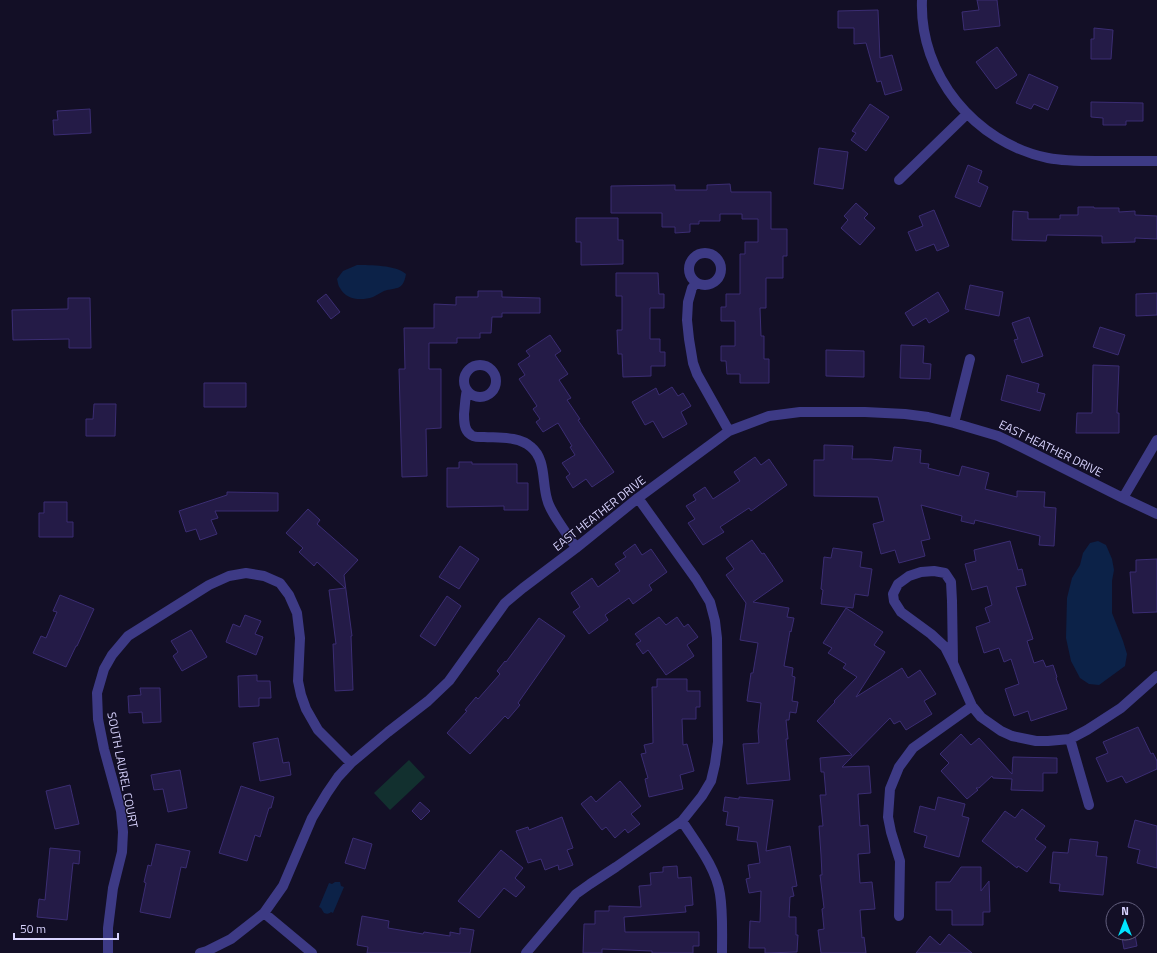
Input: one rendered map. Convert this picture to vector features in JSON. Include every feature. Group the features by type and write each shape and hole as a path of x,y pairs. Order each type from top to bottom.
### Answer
{"street":[{"path":"922,0 922,23 930,53 938,73 953,99 967,114 995,136 1021,150 1035,155 1068,161 1157,161"},
{"path":"899,180 967,114"},
{"path":"696,283 692,288 688,302 687,320 693,363 697,374 729,431"},
{"path":"954,423 970,359"},
{"path":"467,390 465,397 464,422 470,434 475,437 520,441 532,447 542,466 546,499 549,506 576,548"},
{"name":"EAST HEATHER DRIVE","path":"200,953 231,939 264,913 283,886 312,818 327,793 351,763 439,691 449,681 505,603 638,498 729,431 769,416 800,412 865,412 928,417 975,429 1004,439 1157,514"},
{"path":"1123,498 1157,440"},
{"path":"526,953 576,894 682,821 702,796 711,781 718,742 717,638 715,621 710,602 696,579 638,498"},
{"path":"953,663 951,582 945,573 934,571 921,572 909,576 898,584 893,594 894,600 901,612 931,634 945,647 972,706 981,717 991,725 1012,736 1036,741 1070,739 1121,708 1157,676"},
{"name":"SOUTH LAUREL COURT","path":"108,953 108,928 113,888 122,852 123,832 121,811 104,749 98,719 97,694 104,669 112,655 128,636 202,589 229,576 246,573 264,576 280,584 289,595 297,613 300,638 298,681 306,709 318,730 351,763"},
{"path":"900,916 900,861 888,817 890,789 899,767 913,748 972,706"},
{"path":"1070,739 1089,805"},
{"path":"682,821 705,856 714,874 718,887 720,900 722,953"},
{"path":"264,913 312,953"}],"green space":[{"path":"409,760 425,777 390,810 374,793"}],"water":[{"path":"357,265 390,267 406,274 405,279 401,286 384,291 373,297 359,299 350,297 343,292 337,279 343,271"},
{"path":"1098,541 1106,545 1112,559 1114,570 1112,581 1112,613 1127,654 1125,666 1099,685 1089,684 1080,678 1071,661 1066,638 1067,598 1072,578 1080,565 1083,553 1090,543"},
{"path":"335,882 340,882 341,886 344,887 333,913 324,913 319,907 329,883 332,884"}],"building":[{"path":"977,0 997,0 1000,26 964,30 962,12 979,10"},
{"path":"878,10 880,58 892,55 902,90 885,95 881,81 877,82 866,43 854,44 854,28 838,28 838,11"},
{"path":"1094,28 1113,30 1111,59 1091,59 1091,39 1094,39"},
{"path":"997,47 1017,75 996,89 976,62"},
{"path":"1029,74 1058,87 1048,110 1034,104 1031,109 1016,103"},
{"path":"1091,102 1143,103 1143,121 1126,121 1126,125 1103,125 1103,118 1091,117"},
{"path":"870,104 889,117 866,151 851,140 856,133 852,131"},
{"path":"90,109 91,133 54,135 53,120 58,120 57,111"},
{"path":"819,148 848,152 843,189 814,184"},
{"path":"968,165 982,171 978,182 988,187 980,207 955,197"},
{"path":"730,184 731,192 771,192 771,229 787,229 787,256 783,256 783,278 766,278 766,308 760,308 761,336 764,336 764,359 769,359 769,383 740,383 740,374 727,374 726,361 721,361 721,346 735,346 735,321 721,321 721,307 726,307 726,294 740,294 740,254 745,254 745,242 758,242 758,219 742,219 742,214 720,214 720,221 699,221 699,224 690,224 690,232 675,233 675,227 662,227 662,213 611,213 611,186 675,185 675,190 707,190 707,185"},
{"path":"856,203 868,214 864,218 875,228 860,245 841,228 848,220 844,216"},
{"path":"1078,207 1119,208 1119,212 1135,211 1135,215 1157,216 1157,239 1135,238 1135,242 1102,243 1102,236 1047,235 1046,241 1012,240 1013,211 1028,212 1028,219 1060,219 1060,215 1078,215"},
{"path":"934,210 949,246 937,251 934,244 916,251 908,232 923,226 919,216"},
{"path":"576,218 618,218 618,240 623,240 623,264 581,265 581,242 576,242"},
{"path":"616,273 658,273 659,294 664,294 664,308 650,308 650,339 660,339 660,352 665,352 665,366 651,366 651,376 623,377 622,354 618,354 617,330 622,330 622,296 616,296"},
{"path":"970,285 1003,292 999,316 965,309"},
{"path":"478,291 502,291 502,297 540,298 540,313 502,313 502,317 492,317 491,333 480,333 480,338 457,338 457,343 429,343 429,369 441,369 441,428 426,429 427,476 402,477 399,369 405,369 404,328 434,328 434,304 456,305 456,297 478,297"},
{"path":"938,292 949,311 929,323 926,318 913,326 905,313"},
{"path":"1157,293 1157,315 1136,316 1136,294"},
{"path":"326,294 340,312 331,319 317,301"},
{"path":"68,298 90,298 91,348 69,348 69,339 13,340 12,310 68,309"},
{"path":"1029,317 1043,356 1022,363 1014,340 1018,339 1012,323"},
{"path":"1100,327 1125,335 1118,355 1093,347"},
{"path":"550,335 561,351 555,355 568,374 559,380 571,398 567,400 580,419 578,420 614,472 592,487 586,479 573,488 566,477 570,474 562,463 575,455 570,447 572,446 558,423 543,432 536,422 540,419 533,409 537,406 519,379 525,375 518,364 530,356 526,351"},
{"path":"901,345 924,346 923,363 931,364 930,379 900,378"},
{"path":"826,350 864,351 864,377 826,376"},
{"path":"1093,365 1119,366 1117,413 1119,413 1119,433 1076,433 1077,413 1092,413"},
{"path":"1007,375 1039,384 1037,392 1045,394 1040,411 1001,400"},
{"path":"204,383 246,383 246,407 204,407"},
{"path":"672,387 678,396 683,393 691,406 681,412 687,424 663,438 653,421 645,425 632,402 656,388 659,395"},
{"path":"94,404 116,404 115,436 86,436 86,419 93,419"},
{"path":"824,445 853,446 852,459 892,461 894,447 921,450 920,463 929,464 928,468 959,476 962,466 989,473 985,489 1017,497 1017,491 1045,492 1044,507 1056,508 1054,546 1039,545 1040,536 975,520 974,524 961,521 962,516 921,505 930,539 921,541 925,556 899,563 895,550 881,554 873,524 884,521 878,497 814,496 814,460 824,460"},
{"path":"755,457 761,465 769,459 787,485 751,511 749,508 720,527 724,532 703,545 688,523 695,519 686,506 696,500 693,495 705,487 713,499 740,481 734,472"},
{"path":"459,462 472,462 472,464 517,464 517,483 528,483 528,510 504,510 504,506 447,507 447,468 459,468"},
{"path":"227,492 278,493 278,511 215,511 218,518 211,520 217,534 200,540 196,529 186,532 179,511 227,495"},
{"path":"44,502 67,502 67,522 73,522 73,537 39,537 39,513 44,513"},
{"path":"308,509 320,520 317,524 358,560 344,575 352,636 353,690 335,691 333,644 336,644 329,590 345,588 317,562 314,566 299,552 303,548 286,533"},
{"path":"752,540 762,554 764,553 783,581 753,602 789,608 787,617 794,618 791,632 790,631 784,666 793,668 792,676 795,677 792,701 798,702 796,713 790,712 789,720 786,720 788,739 786,739 790,780 747,784 743,744 759,743 758,731 761,703 747,701 751,673 753,673 758,643 740,640 746,603 726,575 734,569 726,558"},
{"path":"1010,541 1018,570 1022,569 1026,585 1016,587 1033,639 1027,641 1034,663 1043,660 1046,667 1053,665 1067,709 1031,721 1028,711 1014,716 1005,689 1019,684 1011,659 1004,662 999,648 984,653 976,627 990,622 985,608 992,605 987,586 972,590 965,564 976,561 974,550"},
{"path":"635,544 642,555 651,549 667,572 649,585 652,590 633,604 629,598 605,615 608,620 589,634 573,612 580,607 571,593 592,578 598,587 620,571 615,564 626,557 623,553"},
{"path":"460,546 479,559 459,589 439,577"},
{"path":"833,548 862,552 860,567 872,569 868,596 855,594 853,608 821,604 824,557 831,558"},
{"path":"1157,559 1157,612 1133,613 1130,572 1136,572 1136,560"},
{"path":"60,595 94,609 66,667 33,653 41,636 46,638 57,612 53,611"},
{"path":"447,596 461,606 435,646 420,636"},
{"path":"846,608 883,632 874,645 885,652 856,697 902,668 908,678 920,670 936,694 924,701 932,714 906,730 900,721 894,724 890,718 842,767 869,766 871,793 858,794 860,826 868,825 870,853 858,854 860,883 872,882 875,909 860,910 862,938 864,937 866,953 821,953 818,930 824,929 822,909 824,908 820,875 822,875 819,826 823,826 820,795 826,795 824,772 821,772 820,758 852,755 817,721 857,677 843,668 846,664 828,653 832,648 823,643"},
{"path":"245,615 261,621 255,634 263,637 256,655 226,642 233,624 240,627"},
{"path":"659,617 666,625 677,617 684,627 688,624 698,637 687,645 694,656 666,675 648,650 643,654 636,644 641,641 635,634"},
{"path":"539,618 565,636 518,703 520,705 508,719 505,716 470,754 447,733 467,711 465,710 476,697 478,699 500,674 497,671 505,661 506,662"},
{"path":"191,630 207,657 182,671 173,656 178,652 171,641"},
{"path":"257,675 257,681 270,681 271,698 259,698 259,706 239,707 238,676"},
{"path":"657,679 687,679 687,691 700,691 700,707 696,707 696,719 682,719 683,745 687,744 694,771 680,775 683,789 649,797 645,779 648,778 641,754 646,753 644,745 653,743 652,687 657,687"},
{"path":"140,688 160,688 161,722 143,723 142,712 129,713 128,696 141,695"},
{"path":"1138,727 1151,754 1153,753 1157,761 1157,769 1126,783 1122,776 1107,782 1096,758 1108,753 1103,742"},
{"path":"961,734 971,745 979,738 1012,774 1013,757 1057,758 1057,773 1043,773 1043,791 1011,790 1012,779 993,778 992,776 979,788 976,788 978,790 967,799 941,771 949,763 940,754"},
{"path":"278,738 283,763 289,762 291,775 260,781 253,743"},
{"path":"180,770 187,808 168,812 163,789 154,790 151,775"},
{"path":"620,781 641,806 631,814 640,824 628,833 625,829 615,838 606,827 602,830 581,804 591,796 596,802"},
{"path":"70,785 79,824 55,829 46,791"},
{"path":"241,786 274,797 260,837 255,835 247,861 219,853"},
{"path":"725,797 773,800 766,851 790,846 797,886 792,887 794,896 790,897 789,917 796,917 796,935 798,935 797,952 765,953 765,948 749,948 750,921 760,922 761,891 749,893 746,879 750,878 748,865 760,863 757,842 737,840 739,827 726,825 728,812 723,811"},
{"path":"938,797 965,804 962,816 969,818 959,857 924,847 927,836 914,832 920,806 935,810"},
{"path":"420,802 430,811 421,820 412,811"},
{"path":"1022,809 1045,826 1035,839 1046,847 1027,872 1018,866 1017,868 982,841 1005,811 1015,818"},
{"path":"562,817 573,848 567,850 573,865 559,870 558,865 545,870 541,859 528,863 516,831 528,827 529,830"},
{"path":"1135,820 1157,826 1157,868 1137,863 1140,850 1128,847"},
{"path":"353,838 372,844 365,869 345,863"},
{"path":"1070,839 1098,842 1096,856 1107,857 1103,895 1059,891 1060,884 1050,883 1053,852 1068,853"},
{"path":"156,844 190,851 186,868 181,867 170,918 140,912 148,865 151,866"},
{"path":"50,848 80,851 79,864 73,863 67,920 37,917 39,899 45,900"},
{"path":"501,850 523,868 515,878 525,887 516,897 504,888 479,918 458,901"},
{"path":"677,866 678,878 691,877 693,905 685,906 686,912 624,917 625,932 699,932 699,946 693,946 693,953 652,953 652,951 602,949 602,953 583,953 584,924 595,924 595,911 609,911 609,906 641,907 639,886 651,885 650,873 663,872 663,867"},
{"path":"961,867 981,867 981,891 989,881 990,912 983,912 983,925 952,925 952,910 936,910 936,882 950,882"},
{"path":"362,916 389,921 388,928 423,934 424,932 450,936 450,932 460,934 460,928 474,930 470,953 367,953 368,947 357,945"},
{"path":"949,934 972,953 916,953 930,936 940,945"},
{"path":"1123,941 1136,941 1137,946 1124,949"}]}
